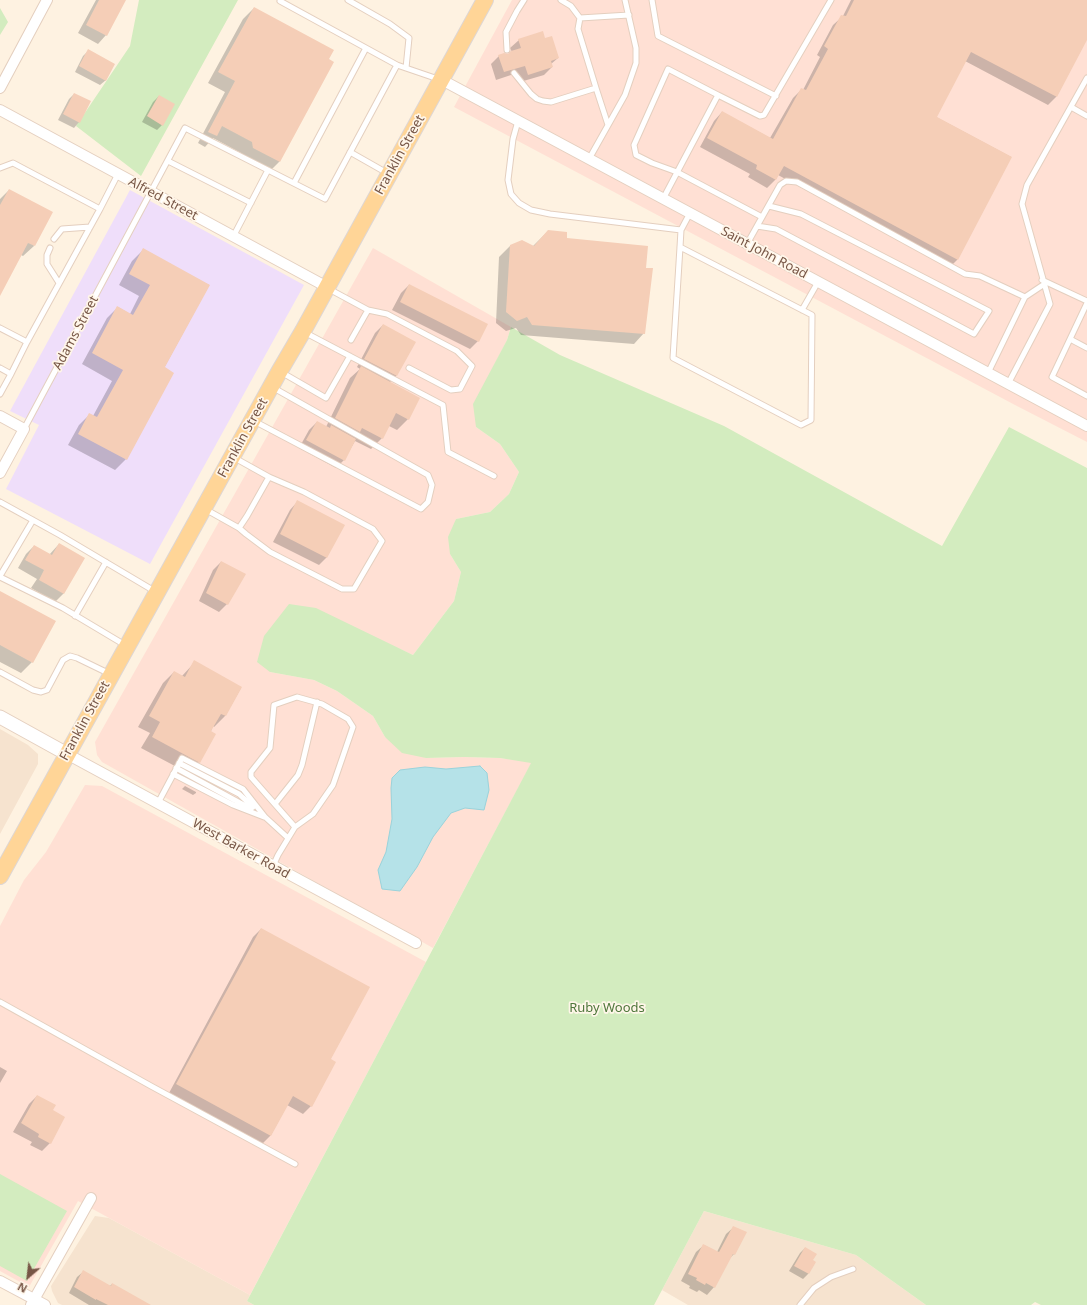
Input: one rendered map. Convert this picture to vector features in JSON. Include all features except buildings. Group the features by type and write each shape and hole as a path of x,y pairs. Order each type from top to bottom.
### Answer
{"main road":[{"name":"Franklin Street","path":"0,876 485,0"}],"street":[{"path":"0,88 47,0"},
{"name":"Saint John Road","path":"442,80 1087,426"},
{"name":"Alfred Street","path":"0,110 327,287"},
{"path":"0,416 24,429"},
{"name":"Adams Street","path":"0,472 24,429"},
{"path":"0,717 67,754"},
{"name":"West Barker Road","path":"67,754 416,943"},
{"path":"32,1302 91,1198"},
{"path":"0,1281 32,1302 45,1305"}],"lane":[{"path":"348,0 390,24 410,38 406,68"},
{"path":"507,50 506,32 524,0"},
{"path":"561,0 572,6 580,18 578,29 608,125"},
{"path":"589,159 625,95 636,63 636,48 625,0"},
{"path":"652,0 658,36 776,96"},
{"path":"762,217 677,172 652,163 636,155 634,145 668,69 760,116 767,112 831,0"},
{"path":"280,1 397,64 442,80"},
{"path":"580,18 629,15"},
{"path":"294,183 366,48"},
{"path":"234,237 268,170 325,199 397,64"},
{"path":"514,73 536,99 543,101 551,102 596,88"},
{"path":"1008,384 1050,304 1022,204 1027,186 1087,78"},
{"path":"663,199 718,95"},
{"path":"1071,107 1087,116"},
{"path":"518,121 513,140 508,180 511,194 519,204 531,210 550,214 681,230"},
{"name":"Adams Street","path":"24,429 185,128 268,170"},
{"path":"350,152 390,174"},
{"path":"168,161 251,203"},
{"path":"0,168 13,163 100,209"},
{"path":"0,394 118,174"},
{"path":"747,244 780,185 786,181 797,182 966,274 980,276 1025,297"},
{"path":"757,226 776,229 974,334 989,311 800,214 769,206"},
{"path":"680,247 812,315 811,420 801,425 673,358 681,230 690,213"},
{"path":"54,238 62,230 90,227"},
{"path":"50,248 47,255 47,264 59,283"},
{"path":"802,310 818,282"},
{"path":"988,373 1025,297 1043,282"},
{"path":"1043,282 1087,302 1052,377 1087,396"},
{"path":"327,287 368,310 387,314 457,351 472,366 460,389 451,390 409,368"},
{"path":"351,340 368,310"},
{"path":"0,328 27,342"},
{"path":"303,331 443,405 448,452 494,476"},
{"path":"1070,339 1087,348"},
{"path":"279,372 326,398 350,356"},
{"path":"0,368 11,374"},
{"path":"253,420 421,509 428,502 432,485 428,475 272,386"},
{"path":"204,508 239,528 270,552 342,589 354,589 382,541 373,529 304,492 269,477 232,457"},
{"path":"239,528 269,477"},
{"path":"0,502 106,562 157,593"},
{"path":"33,520 0,576 127,646"},
{"path":"75,616 106,562"},
{"path":"0,672 33,690 41,692 46,690 63,660 70,656 78,658 111,674"},
{"path":"273,866 295,827 313,814 333,785 353,727 348,719 317,702 297,697 274,705 270,748 252,772 251,777 295,827"},
{"path":"275,804 298,775 302,766 317,702"},
{"path":"158,803 182,758 243,789 265,817 288,838"},
{"path":"175,771 265,817"},
{"path":"0,1002 295,1164"},
{"path":"800,1305 814,1288 831,1277 853,1269"}],"shaded area":[{"path":"512,0 1087,0 1087,442 454,107"},
{"path":"130,190 304,285 150,564 6,489 39,425 10,411"},
{"path":"373,248 511,327 507,340 493,368 476,427 500,444 519,472 509,494 490,512 456,519 450,554 461,572 454,601 413,655 378,639 270,672 314,680 337,691 373,716 385,737 426,758 500,758 532,762 433,948 102,762 97,755 95,742"},
{"path":"0,729 28,745 38,754 38,764 0,834"},
{"path":"85,785 102,786 426,962 250,1295 78,1201 29,1287 0,1271 0,926 24,880 46,852"},
{"path":"704,1211 856,1255 926,1305 688,1305 662,1290"},
{"path":"95,1216 109,1218 250,1295 247,1301 254,1305 62,1305 58,1303 51,1286"}],"green space":[{"path":"139,0 238,0 141,176 76,126 130,46"},
{"path":"0,8 8,22 0,35"},
{"name":"Ruby Woods","path":"511,327 560,355 724,426 942,546 1009,427 1087,468 1087,1305 1041,1305 1035,1302 1031,1305 926,1305 856,1255 704,1211 654,1305 254,1305 247,1301 531,763 500,758 426,758 402,753 385,737 373,716 337,691 314,680 270,672 257,662 264,636 289,604 316,608 413,655 454,601 461,572 450,554 448,537 456,519 490,512 509,494 519,472 500,444 476,427 473,404 507,340"},
{"path":"0,1174 67,1211 27,1281 0,1266"}],"water":[{"path":"480,766 487,773 489,790 484,810 465,808 451,813 433,837 417,867 400,891 382,889 378,870 386,852 392,819 392,778 400,770 425,767 446,769"}]}
